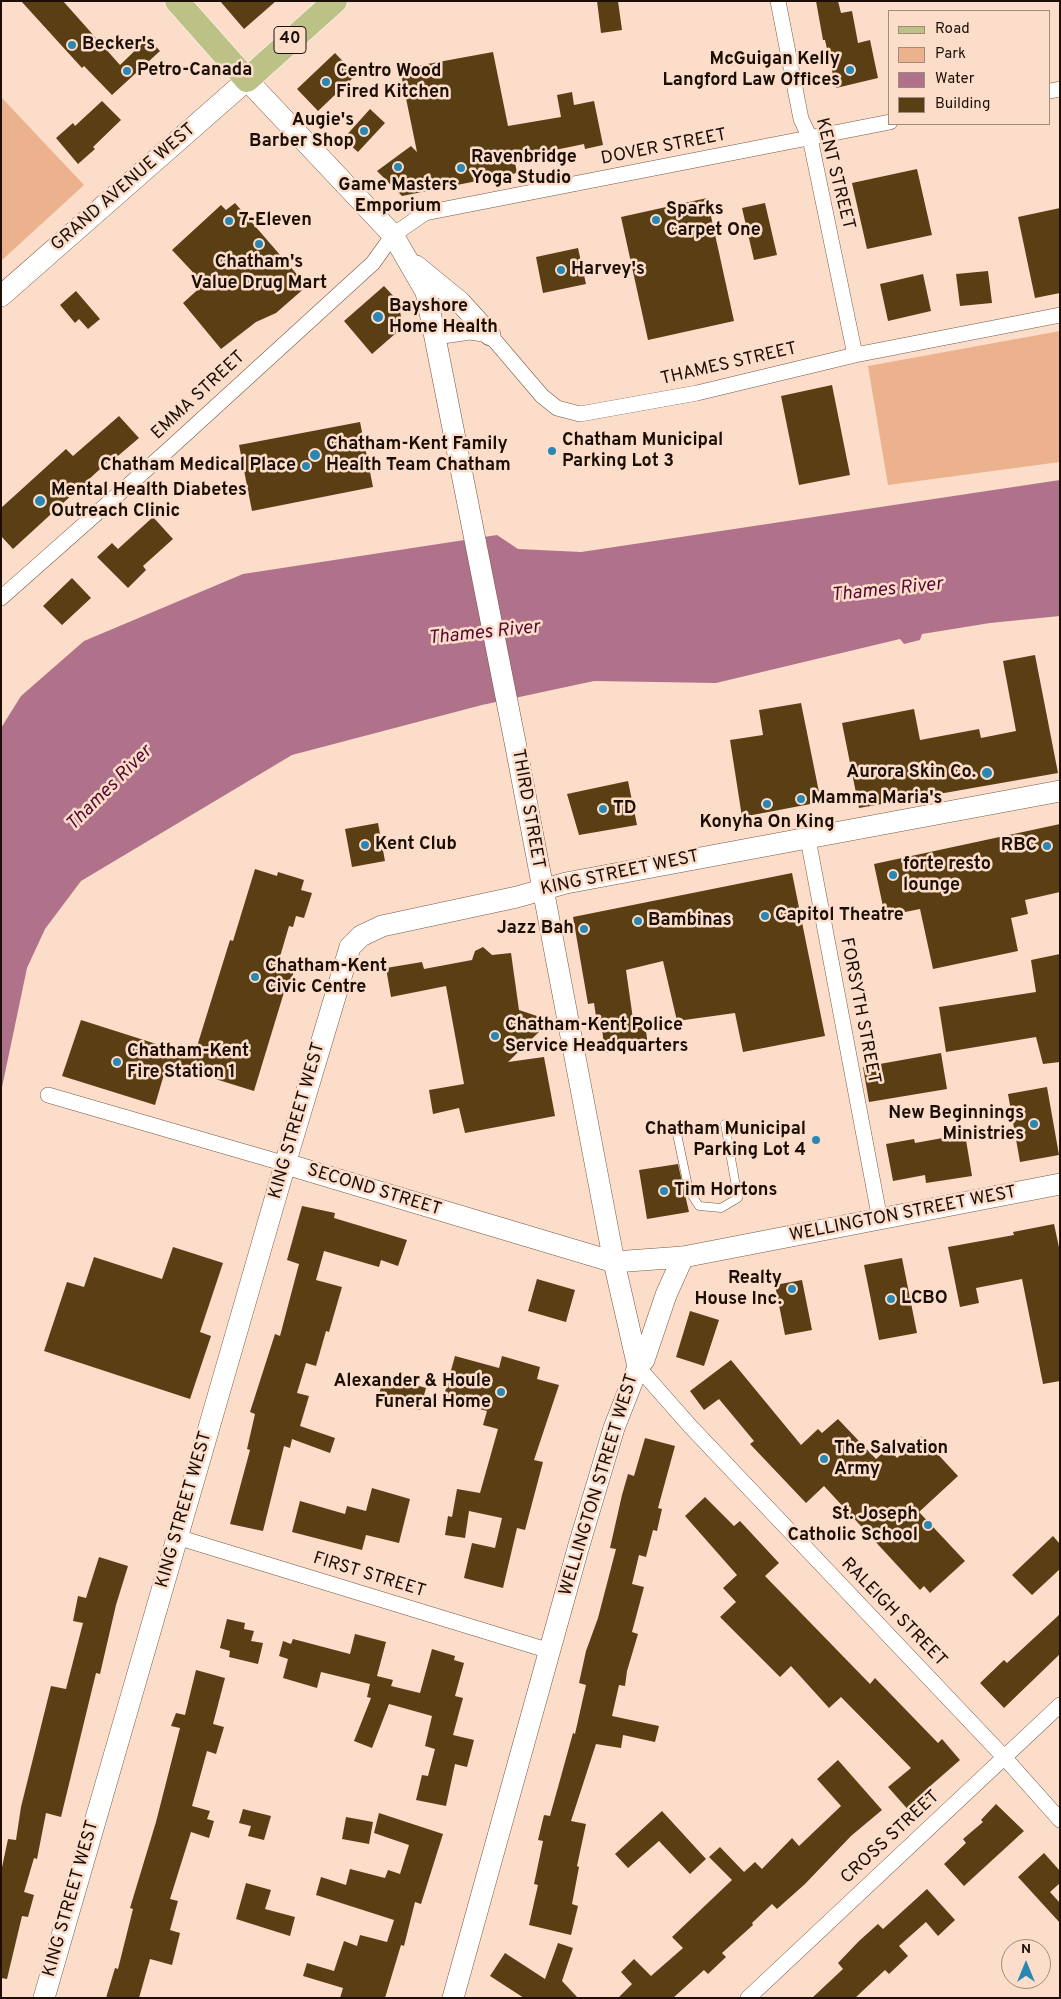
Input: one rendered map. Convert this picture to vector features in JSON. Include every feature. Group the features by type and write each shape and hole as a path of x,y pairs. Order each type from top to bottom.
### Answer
{"main road":[{"path":"177,1 247,80"},
{"name":"40","path":"247,80 335,1"}],"street":[{"name":"KENT STREET","path":"778,1 801,119 810,138 855,355"},
{"name":"THIRD STREET","path":"247,80 393,235 426,292 469,504 614,1262"},
{"name":"GRAND AVENUE WEST","path":"1,296 247,80"},
{"name":"DOVER STREET","path":"393,235 425,213 888,122"},
{"name":"EMMA STREET","path":"3,592 152,465 373,263 393,235"},
{"path":"410,262 460,302 490,335"},
{"name":"THAMES STREET","path":"490,335 542,396 557,408 580,414 697,393 855,355 1060,315"},
{"path":"436,337 470,332 490,335"},
{"name":"KING STREET WEST","path":"44,1998 350,947 361,936 382,926 566,883 681,860 808,839 1060,791"},
{"name":"FORSYTH STREET","path":"808,839 880,1220"},
{"name":"SECOND STREET","path":"48,1095 614,1262"},
{"name":"WELLINGTON STREET WEST","path":"457,1995 550,1652 612,1437 638,1367 614,1262 683,1257 1060,1184"},
{"path":"638,1367 644,1360 666,1295 683,1257"},
{"name":"RALEIGH STREET","path":"638,1367 690,1426 1004,1757 1060,1820"},
{"name":"FIRST STREET","path":"177,1537 550,1652"},
{"name":"CROSS STREET","path":"748,1998 1060,1705"}],"lane":[{"path":"678,1134 689,1191 699,1206 721,1208 738,1198 725,1124"}],"green space":[{"path":"1,97 84,185 1,261"},
{"path":"1060,331 1060,462 888,485 868,366"}],"water":[{"name":"Thames River","path":"1060,480 1060,616 990,623 922,634 920,640 904,644 900,639 716,683 594,681 482,705 292,755 81,881 45,929 27,968 1,1092 1,728 21,696 84,641 243,574 497,535 518,549 581,552"}],"building":[{"path":"21,1 63,1 120,65 148,38 160,51 112,95 84,66 82,68"},
{"path":"220,1 276,1 244,29"},
{"path":"597,1 618,1 622,30 601,33"},
{"path":"816,1 838,1 841,13 852,11 858,43 870,40 878,78 836,88 825,40 823,40"},
{"path":"493,52 508,126 561,117 557,95 572,92 574,105 594,101 603,145 585,149 584,144 555,150 556,156 515,163 517,173 402,196 377,171 411,146 417,152 400,69"},
{"name":"Centro Wood Fired Kitchen","path":"335,53 356,75 318,111 297,89"},
{"path":"102,101 121,120 93,147 95,149 78,164 56,138 73,123 75,126"},
{"name":"Augie's Barber Shop","path":"370,109 385,123 358,152 343,139"},
{"path":"917,169 932,235 867,249 852,183"},
{"path":"707,198 734,321 648,340 621,217"},
{"path":"235,203 307,286 276,313 256,322 221,349 183,303 204,284 172,250 221,205 226,210"},
{"path":"765,203 777,255 754,260 742,208"},
{"path":"1060,208 1060,293 1035,298 1018,217"},
{"name":"Harvey's","path":"578,248 586,284 543,293 536,257"},
{"path":"988,271 992,303 960,306 956,274"},
{"path":"923,274 931,311 888,321 880,284"},
{"path":"384,286 398,301 403,327 372,354 344,321"},
{"path":"76,291 100,319 88,329 79,319 75,323 60,305"},
{"path":"832,385 850,475 799,485 781,396"},
{"path":"119,416 139,438 112,461 111,459 13,549 1,536 1,508 66,449 73,456"},
{"name":"Chatham Medical Place","path":"360,422 373,487 252,511 239,445"},
{"path":"153,517 173,539 143,566 146,570 128,588 97,557 112,543 118,549"},
{"path":"72,578 91,598 62,625 43,606"},
{"path":"1035,655 1058,773 859,808 842,723 914,709 920,740 979,729 981,738 1016,731 1003,661"},
{"path":"801,703 821,802 742,817 730,740 763,735 759,710"},
{"name":"TD","path":"628,781 637,825 579,835 567,794"},
{"name":"Kent Club","path":"378,823 385,861 352,867 345,829"},
{"path":"1060,824 1060,892 1025,900 1028,914 1011,918 1018,951 933,969 920,909 885,916 874,864"},
{"name":"Chatham-Kent Civic Centre","path":"255,869 277,876 278,872 304,880 301,890 312,893 304,918 296,916 293,927 289,926 279,960 296,965 288,990 285,989 254,1091 167,1064 155,1105 62,1076 81,1020 194,1056 230,940 233,941"},
{"path":"792,873 825,1036 743,1052 735,1013 677,1021 663,961 626,970 634,1026 645,1025 648,1045 605,1053 602,1029 598,1030 594,1003 588,1004 573,917"},
{"name":"Chatham-Kent Police Service Headquarters","path":"483,947 492,955 511,953 519,1010 540,1017 541,1030 508,1062 544,1057 555,1116 465,1133 459,1108 433,1114 429,1090 464,1084 446,986 391,997 386,968 422,962 424,969 472,960 475,951"},
{"path":"1060,954 1060,1062 1043,1064 1036,1037 946,1052 939,1007 1036,992 1031,960"},
{"path":"941,1053 947,1089 869,1102 863,1067"},
{"name":"New Beginnings Ministries","path":"1047,1087 1059,1155 1020,1162 1008,1094"},
{"path":"965,1134 972,1176 926,1183 925,1175 893,1181 886,1144 914,1139 915,1143"},
{"name":"Tim Hortons","path":"678,1164 689,1212 647,1219 639,1170"},
{"path":"302,1206 335,1213 334,1218 407,1240 398,1266 381,1260 379,1267 324,1251 316,1280 342,1287 329,1332 326,1331 316,1366 306,1363 297,1393 309,1396 300,1426 335,1438 330,1453 292,1439 290,1448 284,1446 263,1531 230,1524 250,1450 247,1449 255,1414 250,1412 275,1334 280,1336 299,1264 287,1260"},
{"path":"1054,1224 1060,1252 1060,1381 1043,1384 1022,1279 976,1288 979,1303 960,1307 948,1247 1014,1235 1013,1232"},
{"path":"173,1247 223,1263 200,1332 211,1336 190,1399 44,1351 67,1282 84,1287 94,1257 162,1279"},
{"name":"LCBO","path":"902,1258 917,1333 879,1340 864,1265"},
{"path":"537,1279 575,1290 566,1322 528,1311"},
{"path":"802,1280 812,1330 785,1335 775,1285"},
{"path":"690,1311 719,1320 704,1366 676,1357"},
{"path":"455,1356 499,1368 502,1356 540,1367 537,1379 559,1385 534,1460 543,1462 525,1530 517,1528 503,1588 464,1578 472,1543 495,1548 502,1518 469,1511 465,1538 445,1535 448,1516 452,1517 457,1489 480,1493 498,1429 483,1425 487,1411 443,1399"},
{"path":"731,1360 801,1445 818,1429 822,1433 838,1419 876,1459 888,1448 897,1458 921,1436 958,1476 919,1512 965,1561 930,1593 924,1586 920,1590 824,1486 806,1503 750,1444 754,1441 719,1399 704,1410 690,1391"},
{"path":"384,1376 426,1388 420,1410 378,1398"},
{"path":"645,1438 675,1446 658,1508 662,1509 657,1531 653,1530 646,1557 639,1555 632,1584 644,1587 632,1632 638,1634 627,1671 625,1686 619,1685 612,1716 659,1726 655,1742 623,1735 621,1748 596,1744 571,1821 586,1824 577,1866 579,1867 572,1904 578,1906 571,1935 529,1925 538,1885 534,1884 543,1841 538,1840 544,1815 550,1816 573,1733 575,1734 586,1685 579,1683 586,1651 598,1618 616,1549 610,1548 622,1495 628,1474 634,1476"},
{"path":"372,1488 410,1499 399,1543 366,1535 362,1550 292,1532 300,1501 345,1514 347,1506 366,1511"},
{"path":"705,1497 734,1526 740,1521 779,1563 765,1576 870,1684 875,1678 938,1743 942,1739 960,1760 928,1788 933,1794 911,1813 888,1787 911,1768 841,1697 829,1708 791,1666 780,1677 720,1617 736,1602 723,1588 737,1575 685,1516"},
{"path":"1053,1536 1060,1544 1060,1569 1032,1595 1012,1575"},
{"path":"99,1557 128,1566 116,1605 100,1674 96,1673 61,1817 46,1813 37,1859 34,1858 24,1892 34,1895 28,1917 22,1916 7,1979 1,1978 1,1872 8,1839 16,1840 21,1807 51,1686 66,1689 83,1623 73,1621 78,1596 86,1598"},
{"path":"1060,1614 1060,1654 1004,1708 980,1683 1004,1660 1007,1663"},
{"path":"227,1619 245,1623 244,1629 254,1631 251,1641 263,1643 258,1664 229,1657 230,1651 220,1648"},
{"path":"355,1634 386,1642 377,1676 393,1680 391,1686 420,1693 432,1649 455,1656 454,1660 464,1663 455,1696 463,1698 453,1735 474,1740 467,1767 455,1764 446,1806 416,1800 422,1775 428,1776 435,1749 425,1746 432,1716 389,1704 372,1748 354,1741 371,1698 367,1697 370,1684 321,1672 317,1688 283,1678 288,1659 279,1656 283,1641 291,1644 293,1639 350,1654"},
{"path":"196,1670 225,1678 213,1724 224,1727 216,1754 207,1751 192,1806 210,1811 207,1819 214,1821 209,1838 191,1832 170,1899 178,1901 170,1930 180,1933 172,1965 150,1959 139,1998 106,1998 115,1968 118,1969 133,1909 130,1908 156,1822 180,1728 171,1726 176,1713 185,1715"},
{"path":"838,1760 882,1810 851,1836 805,1884 777,1909 772,1904 752,1923 753,1925 722,1953 726,1957 708,1974 704,1970 673,1998 618,1998 632,1984 621,1972 634,1959 651,1976 683,1948 672,1937 732,1880 709,1857 720,1847 744,1872 755,1862 762,1869 792,1838 799,1846 841,1806 817,1779"},
{"path":"996,1804 1024,1831 964,1886 944,1864 966,1843 963,1839 983,1822 981,1820"},
{"path":"243,1809 271,1816 264,1840 248,1836 251,1826 239,1823"},
{"path":"662,1811 706,1859 690,1874 659,1841 628,1868 615,1854"},
{"path":"379,1813 443,1834 421,1904 415,1902 404,1946 401,1945 385,1998 340,1998 343,1988 303,1976 307,1963 334,1971 344,1941 357,1946 360,1935 387,1942 394,1920 316,1895 321,1877 346,1885 350,1869 385,1878 388,1870 400,1874 409,1845 374,1833"},
{"path":"346,1817 373,1822 369,1844 342,1839"},
{"path":"1044,1853 1060,1871 1060,1883 1050,1892 1060,1903 1060,1923 1018,1877"},
{"path":"246,1883 271,1890 265,1909 295,1917 290,1936 236,1919"},
{"path":"927,1889 955,1920 938,1936 926,1922 899,1946 908,1956 889,1974 885,1970 855,1998 812,1998 843,1969 838,1963 859,1941 878,1924 883,1929"},
{"path":"558,1943 573,1948 562,1981 578,1998 524,1998 490,1976 505,1953 545,1979"}],"place":[{"name":"Becker's","path":"72,45"},
{"name":"McGuigan Kelly Langford Law Offices","path":"850,70"},
{"name":"Petro-Canada","path":"127,71"},
{"name":"Centro Wood Fired Kitchen","path":"326,82"},
{"name":"Augie's Barber Shop","path":"364,131"},
{"name":"Game Masters Emporium","path":"398,167"},
{"name":"Ravenbridge Yoga Studio","path":"461,168"},
{"name":"Sparks Carpet One","path":"656,220"},
{"name":"7-Eleven","path":"229,221"},
{"name":"Chatham's Value Drug Mart","path":"259,244"},
{"name":"Harvey's","path":"561,270"},
{"name":"Bayshore Home Health","path":"378,317"},
{"name":"Chatham Municipal Parking Lot 3","path":"552,451"},
{"name":"Chatham-Kent Family Health Team Chatham","path":"315,455"},
{"name":"Chatham Medical Place","path":"306,466"},
{"name":"Mental Health Diabetes Outreach Clinic","path":"40,501"},
{"name":"Aurora Skin Co.","path":"987,773"},
{"name":"Mamma Maria's","path":"801,799"},
{"name":"Konyha On King","path":"767,804"},
{"name":"TD","path":"603,809"},
{"name":"Kent Club","path":"365,845"},
{"name":"RBC","path":"1047,846"},
{"name":"forte resto lounge","path":"893,875"},
{"name":"Capitol Theatre","path":"765,916"},
{"name":"Bambinas","path":"638,921"},
{"name":"Jazz Bah","path":"584,929"},
{"name":"Chatham-Kent Civic Centre","path":"255,977"},
{"name":"Chatham-Kent Police Service Headquarters","path":"495,1036"},
{"name":"Chatham-Kent Fire Station 1","path":"117,1062"},
{"name":"New Beginnings Ministries","path":"1034,1124"},
{"name":"Chatham Municipal Parking Lot 4","path":"816,1140"},
{"name":"Tim Hortons","path":"664,1191"},
{"name":"Realty House Inc.","path":"792,1289"},
{"name":"LCBO","path":"891,1299"},
{"name":"Alexander & Houle Funeral Home","path":"501,1392"},
{"name":"The Salvation Army","path":"824,1459"},
{"name":"St. Joseph Catholic School","path":"928,1525"}]}
